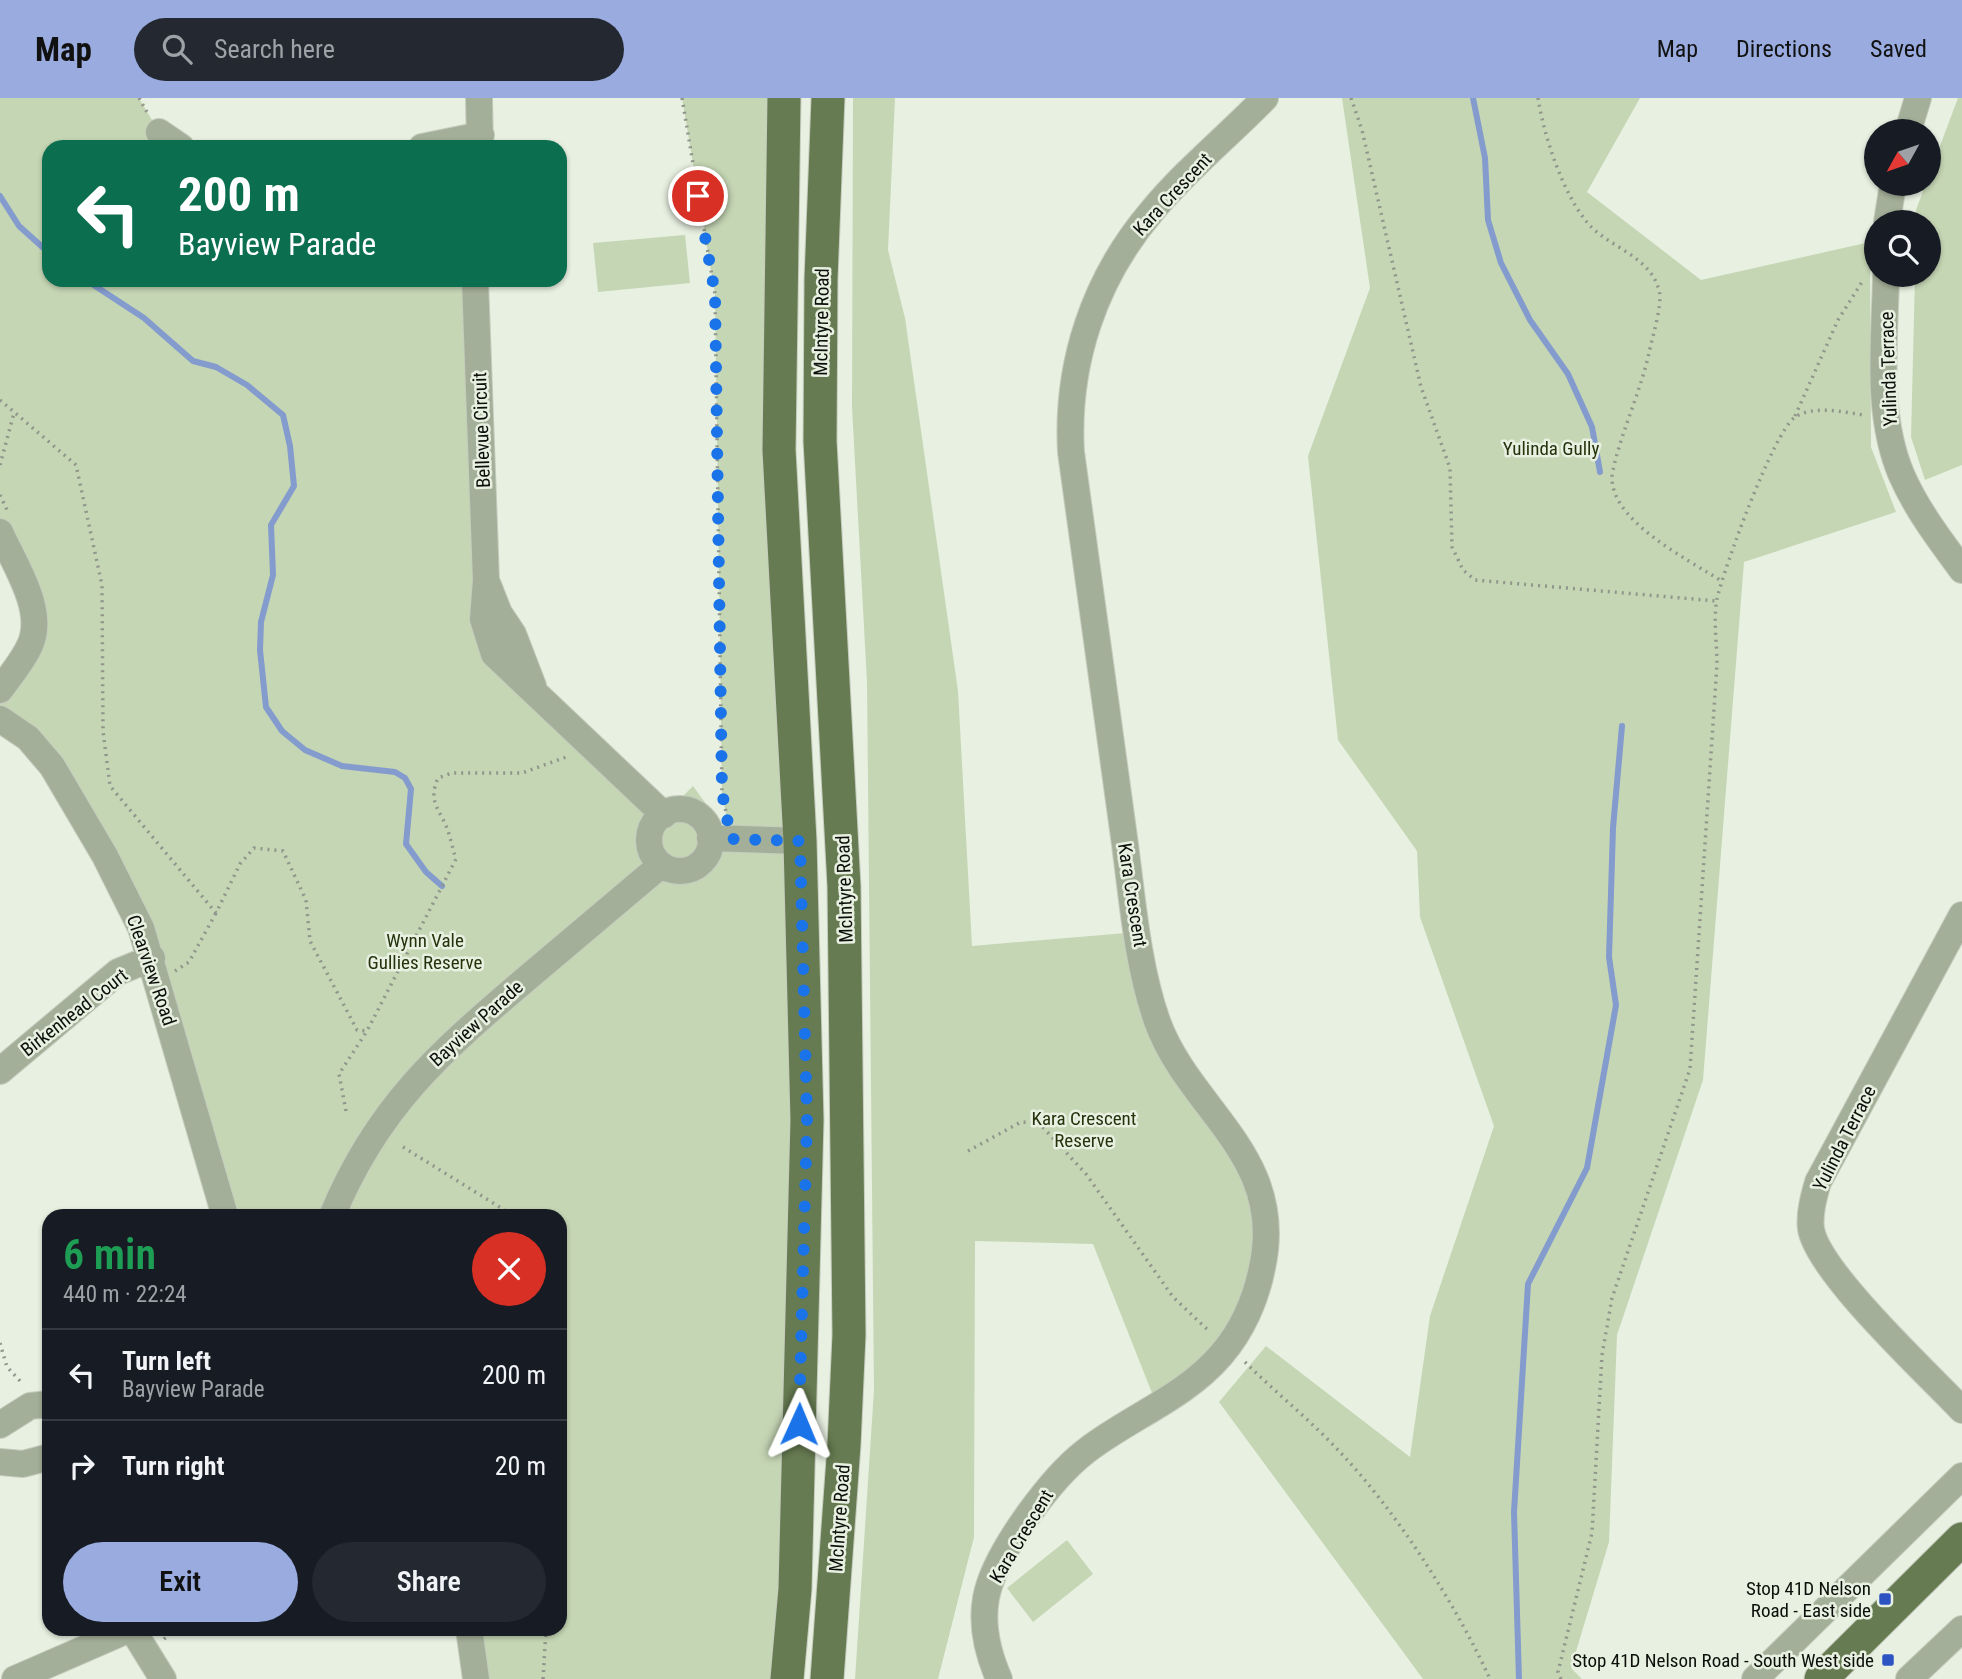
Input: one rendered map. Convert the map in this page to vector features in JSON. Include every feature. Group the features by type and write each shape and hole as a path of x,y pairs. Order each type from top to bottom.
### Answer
{"main road":[{"name":"McIntyre Road","path":"783,98 779,450 800,841 807,1120 795,1589 788,1679"},
{"name":"McIntyre Road","path":"827,1679 849,1335 844,886 820,441 821,279 828,98"},
{"path":"840,792 800,841 844,886"},
{"path":"1821,1679 1962,1539"},
{"path":"1851,1679 1962,1570"}],"street":[{"path":"479,98 480,140"},
{"name":"Kara Crescent","path":"999,1679 987,1642 984,1618 991,1580 1018,1531 1052,1483 1103,1438 1178,1393 1228,1346 1250,1308 1263,1265 1262,1200 1241,1149 1171,1051 1152,1006 1138,932 1109,731 1071,452 1069,408 1084,333 1105,283 1127,243 1162,199 1265,98"},
{"path":"1912,119 1918,98"},
{"path":"159,132 171,140"},
{"name":"Bellevue Circuit","path":"475,287 486,580 483,619 494,654 664,815"},
{"name":"Yulinda Terrace","path":"1876,287 1886,419 1894,452 1910,492 1962,570"},
{"path":"0,532 26,590 35,620 30,645 0,690"},
{"name":"Clearview Road","path":"0,719 28,738 52,766 105,856 141,928 223,1209"},
{"path":"721,838 698,866 685,871 661,865 649,845 651,828 664,815 683,809 697,814 721,838 800,841"},
{"name":"Bayview Parade","path":"335,1209 348,1177 368,1144 397,1101 427,1066 661,865"},
{"name":"Yulinda Terrace","path":"1962,915 1818,1182 1811,1221 1816,1245 1834,1273 1962,1410"},
{"name":"Birkenhead Court","path":"0,1070 118,972 155,969"},
{"path":"0,1425 30,1406 42,1405"},
{"path":"0,1462 23,1464 42,1459"},
{"path":"1755,1679 1962,1476"},
{"path":"1909,1679 1962,1629"},
{"path":"15,1679 115,1636"},
{"path":"135,1636 163,1679"},
{"path":"470,1636 476,1679"}],"path":[{"path":"681,98 715,294 721,838"},
{"path":"1351,98 1362,130 1422,387 1450,468 1452,547 1463,570 1475,580 1716,601"},
{"path":"1538,98 1543,127 1572,197 1587,222 1642,264 1659,290 1643,380 1612,473 1617,500 1631,518 1657,540 1723,582"},
{"path":"1561,1679 1558,1672 1592,1533 1602,1355 1612,1298 1690,1069 1716,677 1716,601 1757,485 1782,433 1794,418 1838,320 1866,287"},
{"path":"0,400 76,465 102,585 103,731 110,786 216,913"},
{"path":"1794,418 1811,410 1886,419"},
{"path":"0,465 15,413"},
{"path":"346,1111 339,1074 367,1031 456,859 447,828 436,812 433,789 438,778 452,773 504,776 522,774 593,747"},
{"path":"155,969 189,962 240,864 254,848 283,851 306,900 310,941 357,1030 367,1031"},
{"path":"968,1152 1021,1122 1039,1123 1086,1174 1173,1297 1339,1450 1385,1507 1472,1640 1490,1679"},
{"path":"403,1147 503,1209"},
{"path":"0,1343 7,1367 25,1386"},
{"path":"543,1679 546,1636"}],"green space":[{"name":"Wynn Vale Gullies Reserve","path":"0,98 139,98 159,132 171,140 42,140 42,287 475,287 486,580 520,658 664,815 693,786 730,837 722,792 715,294 682,98 784,98 794,722 787,1679 476,1679 470,1636 567,1636 567,1209 223,1209 105,856 0,719 0,690 30,645 0,532"},
{"name":"Kara Crescent Reserve","path":"853,98 895,98 888,250 905,318 958,691 972,946 1138,932 1152,1006 1262,1200 1240,1327 1154,1398 1093,1244 975,1241 974,1537 938,1679 855,1679 874,1390 867,682 852,407"},
{"name":"Yulinda Gully","path":"1342,98 1640,98 1587,192 1701,280 1864,243 1864,287 1870,287 1871,447 1896,512 1744,562 1703,1080 1617,1335 1609,1542 1571,1668 1582,1679 1423,1679 1219,1402 1266,1346 1410,1457 1430,1316 1494,1126 1420,917 1417,851 1338,740 1308,456 1370,288"},
{"path":"1958,98 1962,98 1962,465 1925,480 1911,437 1915,287 1941,287 1941,210 1916,210 1921,196 1941,196 1941,143"},
{"path":"685,235 690,283 598,292 593,243"},
{"path":"1067,1540 1093,1574 1033,1622 1007,1588"}],"waterway":[{"path":"1473,98 1485,158 1488,220 1501,263 1530,320 1568,374 1592,427 1600,472"},
{"path":"0,196 19,226 42,247"},
{"path":"97,287 144,318 193,361 216,367 247,385 283,415 290,446 294,486 271,525 273,575 261,622 260,650 266,707 282,731 305,750 342,766 395,772 405,778 411,789 406,844 426,872 442,886"},
{"path":"1519,1679 1514,1512 1528,1284 1587,1168 1616,1005 1609,957 1613,828 1622,726"}],"place":[{"name":"Stop 41D Nelson Road - East side","path":"1885,1599"},
{"name":"Stop 41D Nelson Road - South West side","path":"1888,1660"}],"route":[{"path":"698,196 715,294 722,792 731,839 800,841 806,994 807,1120 799,1424"}]}
